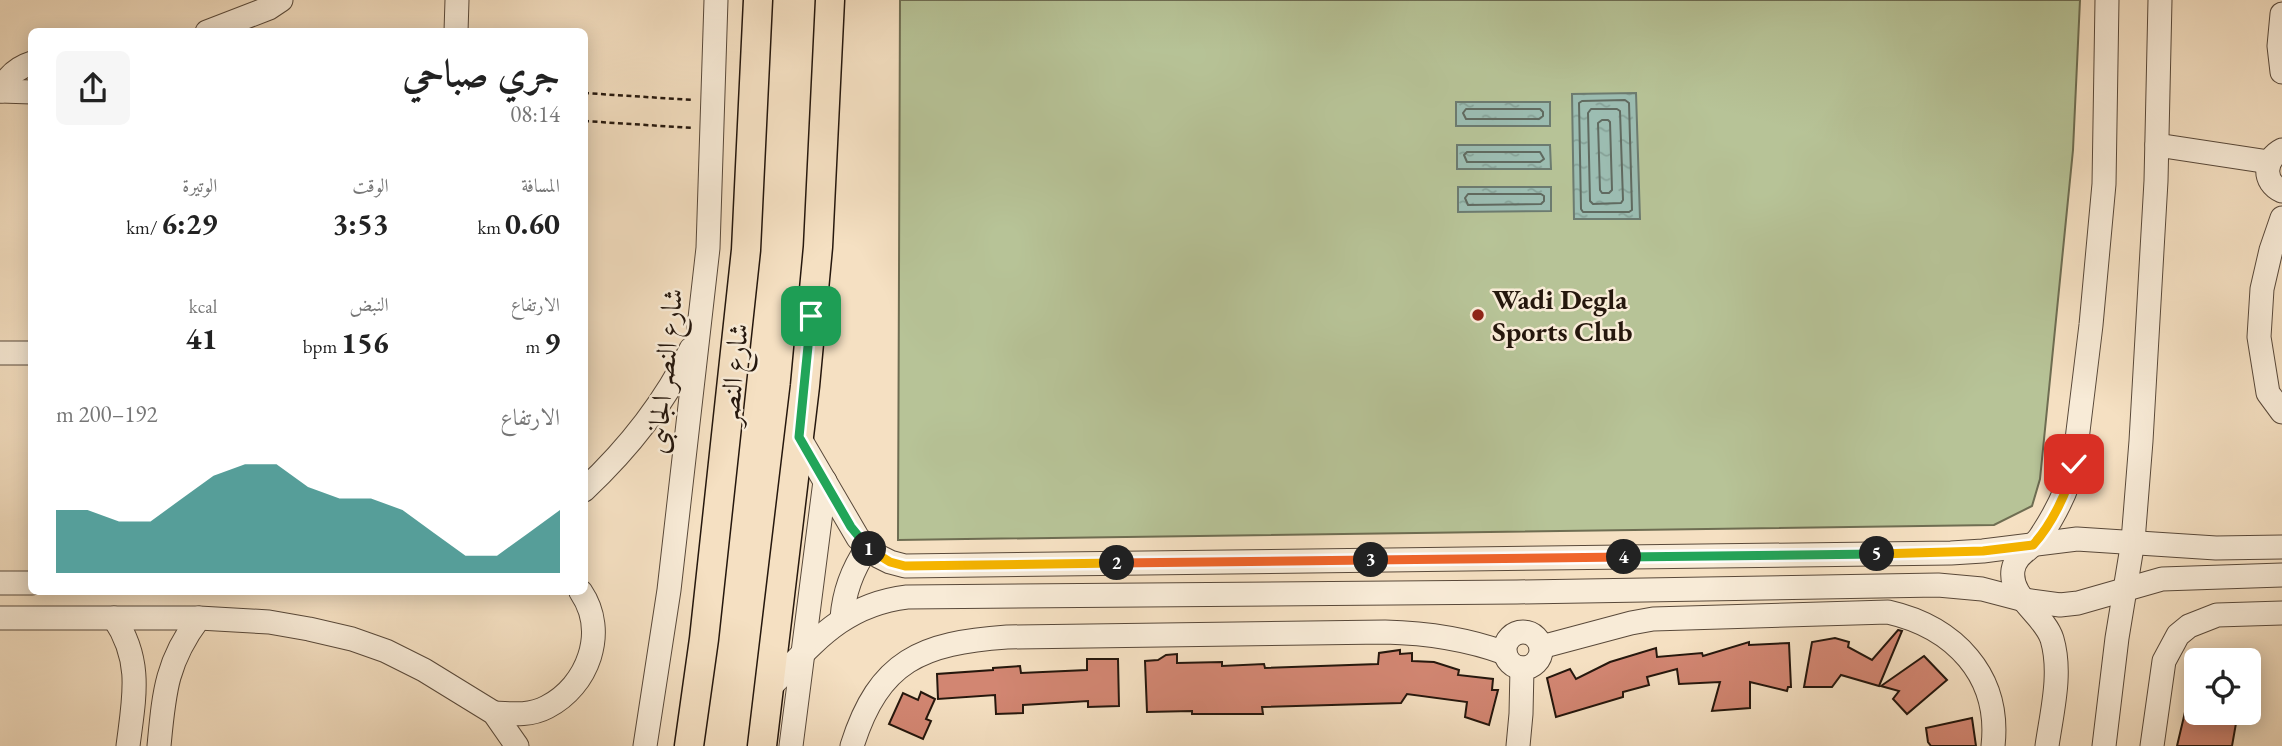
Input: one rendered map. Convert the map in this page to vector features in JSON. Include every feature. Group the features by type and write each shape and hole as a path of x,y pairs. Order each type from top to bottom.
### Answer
{"main road":[{"name":"شارع النصر","path":"689,746 704,639 746,250 758,0"},
{"path":"762,746 799,437 817,247 830,0"}],"street":[{"path":"216,28 269,8 281,0"},
{"path":"456,28 457,0"},
{"name":"شارع النصر الجانبى","path":"645,746 669,590 708,248 716,0"},
{"path":"2048,746 2056,657 2049,630 2015,587 2013,571 2019,556 2033,545 2047,525 2074,464 2104,184 2108,0"},
{"path":"2104,746 2117,638 2133,541 2141,441 2157,145 2160,0"},
{"path":"2282,14 2279,46 2282,72"},
{"path":"28,65 16,70 1,91 28,92"},
{"path":"2157,145 2275,156 2267,171 2270,181 2282,191"},
{"path":"2282,218 2262,289 2259,337 2268,393 2282,412"},
{"path":"588,486 615,461 648,422 676,380 698,334"},
{"path":"0,353 28,353"},
{"path":"799,437 851,527 867,548 890,562 905,566 1951,553 2077,539 2216,548 2282,547"},
{"path":"792,746 825,481"},
{"path":"842,618 849,582 867,548"},
{"path":"771,686 820,635 842,618 873,603 906,597 1517,592 1938,585 1982,589 2024,600 2060,605 2078,603 2162,579 2282,575"},
{"path":"0,583 28,583"},
{"path":"1517,592 1520,632"},
{"path":"494,713 520,715 545,708 567,694 583,674 592,650 593,624 583,595"},
{"path":"1541,647 1631,623 1663,618 1888,612 1912,618 1947,636 1973,664 1989,695 1993,715 1993,746"},
{"path":"2151,746 2164,661 2178,635 2189,626 2217,615 2282,613"},
{"path":"0,618 199,618 269,622 352,639 386,651 424,670 494,713 517,746"},
{"path":"114,618 129,644 135,673 128,746"},
{"path":"159,746 167,679 180,646 199,618"},
{"path":"852,746 866,709 893,671 909,659 926,652 972,640 1007,637 1395,632 1471,642 1514,660 1536,662 1541,647 1536,637 1526,632 1510,637 1505,647 1514,660 1521,713 1518,746"}],"path":[{"path":"588,93 712,101"},
{"path":"588,121 711,129"}],"green space":[{"name":"Wadi Degla Sports Club","path":"900,0 2080,0 2073,150 2040,479 2032,506 1994,525 898,540"}],"water":[{"path":"1636,93 1640,219 1574,219 1572,94"},
{"path":"1456,102 1550,102 1550,126 1456,126"},
{"path":"1457,145 1550,145 1551,169 1457,169"},
{"path":"1458,187 1551,187 1551,211 1458,212"}],"building":[{"path":"1898,630 1902,631 1879,686 1841,675 1832,687 1804,687 1812,642 1835,638 1849,642 1848,647 1872,660"},
{"path":"1749,642 1749,645 1789,643 1791,687 1788,687 1787,691 1750,682 1750,708 1712,711 1720,682 1679,684 1677,669 1647,677 1649,685 1623,692 1623,697 1556,717 1547,678 1570,669 1576,679 1610,662 1656,648 1657,657 1702,653 1703,656"},
{"path":"1400,650 1400,654 1412,653 1412,661 1434,662 1459,670 1458,675 1493,679 1492,690 1498,690 1489,725 1465,717 1467,702 1407,694 1401,703 1262,707 1263,714 1147,712 1145,661 1158,660 1166,655 1177,654 1177,663 1222,662 1222,666 1264,664 1265,668 1378,664 1379,653"},
{"path":"1924,656 1947,680 1907,714 1893,699 1899,691 1881,686"},
{"path":"1087,659 1118,659 1119,706 1088,707 1088,701 1023,705 1023,713 996,714 995,695 938,699 937,674 1020,666 1021,673 1087,670"},
{"path":"921,692 935,699 926,719 931,721 923,739 889,724 903,693 918,700"},
{"path":"2184,716 2184,725 2236,725 2232,746 2177,746"},
{"path":"1972,718 1976,746 1931,746 1928,742 1926,728"}],"place":[{"name":"Wadi Degla Sports Club","path":"1478,315"}],"route":[{"path":"811,316 799,437 858,538 878,556 905,566 1983,551 2033,545 2047,525 2074,464"}]}
